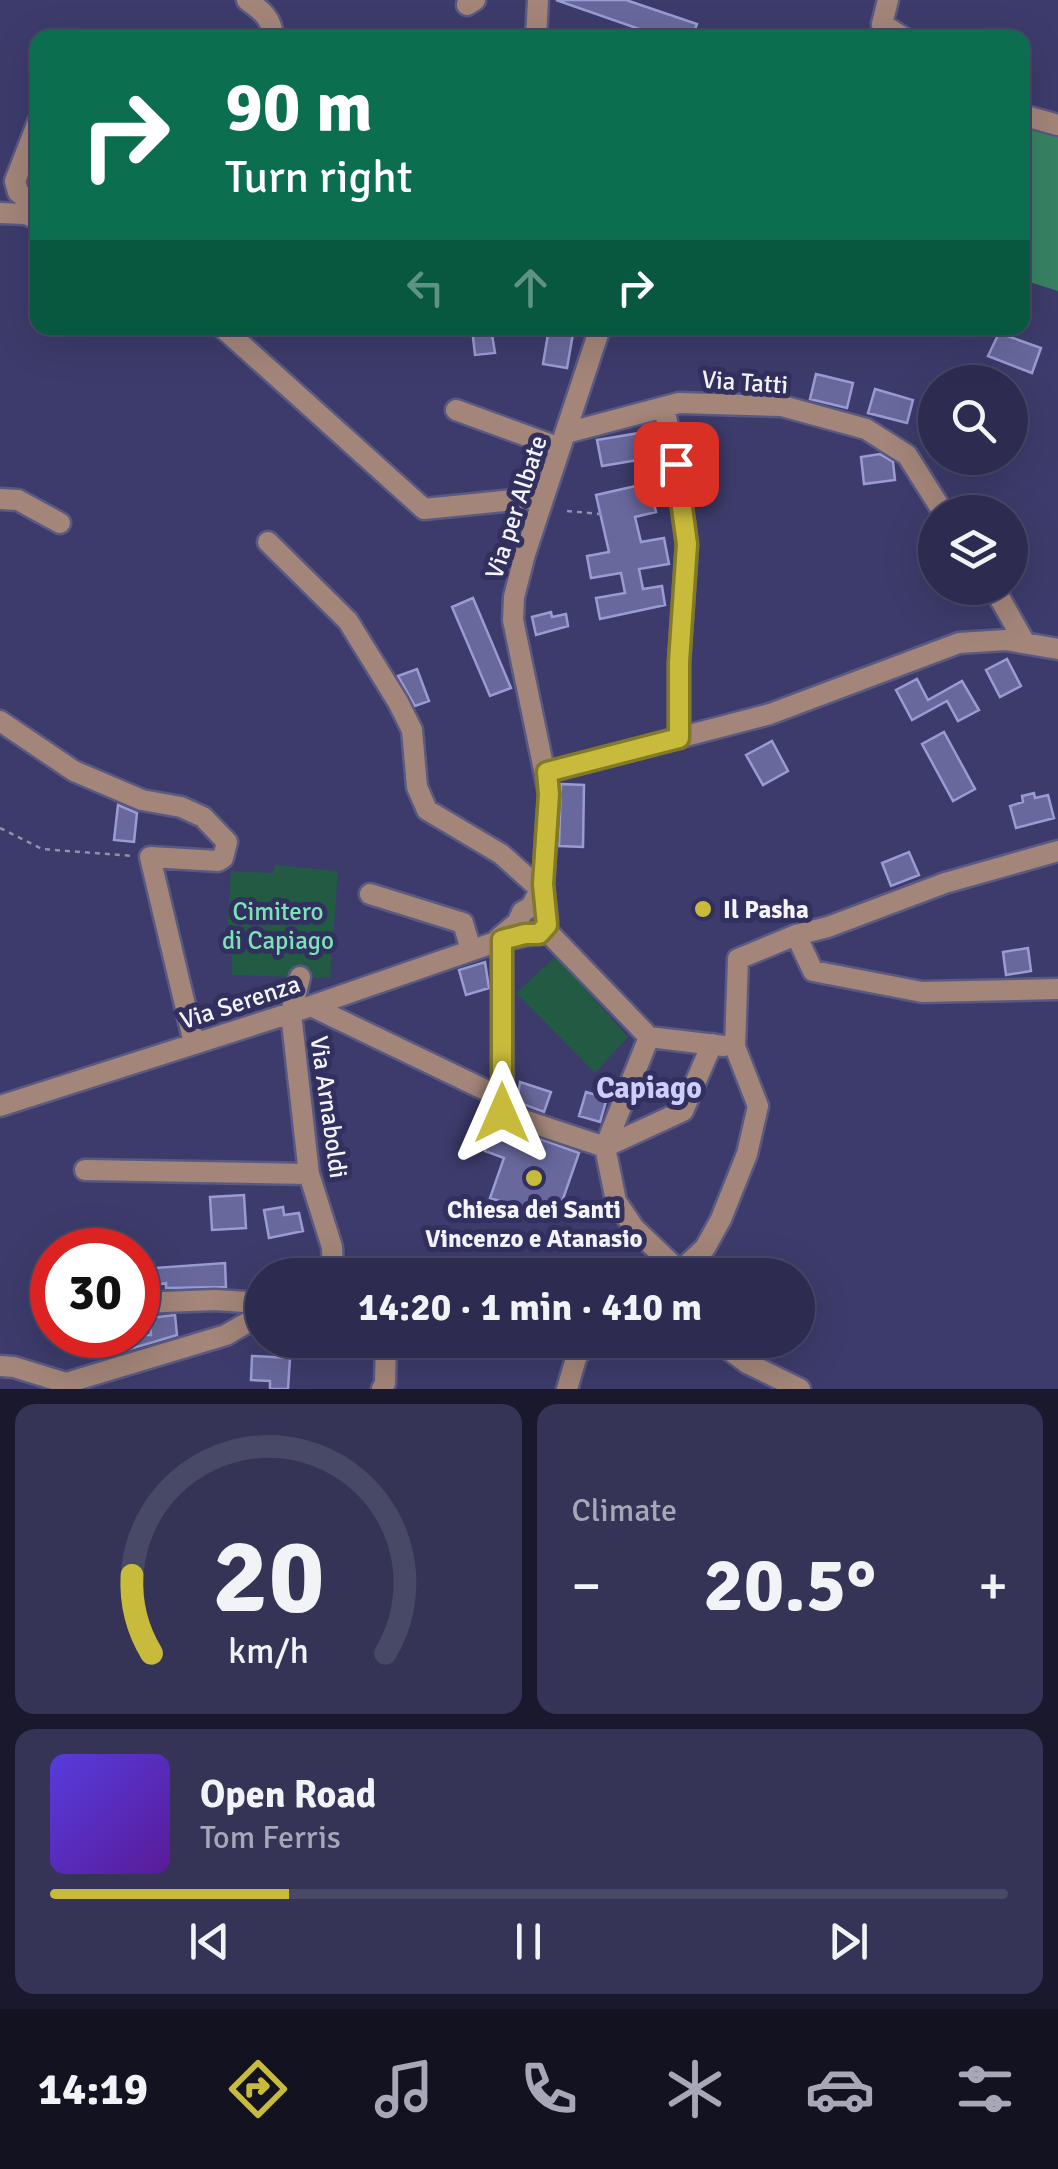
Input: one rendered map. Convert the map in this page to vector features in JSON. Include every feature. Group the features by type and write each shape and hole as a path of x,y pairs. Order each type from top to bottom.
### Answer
{"street":[{"path":"247,0 266,15 273,30"},
{"path":"536,30 538,0"},
{"path":"888,0 882,24 891,30"},
{"path":"1030,117 1058,125"},
{"path":"30,142 9,185 30,201"},
{"path":"0,213 30,216"},
{"path":"230,335 424,509 544,498"},
{"name":"Via per Albate","path":"535,911 549,794 513,620 516,583 598,335"},
{"name":"Via Tatti","path":"563,441 679,403 782,406 866,429 906,455 932,495"},
{"path":"664,407 687,544 679,662 679,738"},
{"path":"456,410 563,441"},
{"path":"0,499 18,500 60,523"},
{"path":"268,542 348,621 398,702 412,730 417,787 428,810 500,854 535,911 649,1037 736,1047"},
{"path":"1004,605 1025,643"},
{"path":"547,772 770,714 958,643 1006,640 1058,648"},
{"path":"0,721 74,771 142,800 180,807 203,817 227,842 223,858 218,861 150,857 194,1043"},
{"path":"695,1258 713,1234 747,1154 758,1106 736,1047 738,958 945,883 1058,852"},
{"path":"370,894 463,924 472,950"},
{"name":"Via Serenza","path":"0,1106 497,942 535,911"},
{"path":"796,934 813,971 922,992 1058,988"},
{"path":"497,942 502,1106"},
{"path":"300,977 301,1009 502,1106 605,1147 683,1110 712,1044"},
{"name":"Via Arnaboldi","path":"301,1009 309,1174 336,1258"},
{"path":"649,1037 605,1147 616,1202 663,1258"},
{"path":"85,1170 309,1174"},
{"path":"160,1301 245,1302"},
{"path":"0,1366 66,1383 226,1335 245,1324"},
{"path":"382,1389 386,1382 386,1358"},
{"path":"567,1389 576,1358"},
{"path":"740,1358 800,1389"}],"path":[{"path":"567,512 600,514"},
{"path":"0,828 42,849 150,857"}],"green space":[{"path":"1030,130 1058,136 1058,291 1030,282"},
{"name":"Cimitero di Capiago","path":"275,865 338,871 330,978 232,975 232,951 226,950 231,871 273,873"},
{"path":"556,956 628,1037 595,1073 516,993"}],"building":[{"path":"556,0 626,0 697,24 695,30 642,30"},
{"path":"473,335 492,335 495,353 475,355"},
{"path":"548,335 573,335 567,368 543,364"},
{"path":"998,335 1041,348 1032,373 1028,365 1011,365 988,356"},
{"path":"816,374 853,383 847,408 810,399"},
{"path":"875,389 913,400 907,423 868,413"},
{"path":"645,432 650,458 602,466 597,440"},
{"path":"880,454 893,462 895,480 864,484 861,457"},
{"path":"649,483 656,512 635,517 641,542 664,538 669,564 639,569 643,589 662,586 665,605 600,619 596,598 625,593 621,573 591,578 587,556 609,552 596,495"},
{"path":"473,598 511,688 490,696 452,607"},
{"path":"551,612 552,617 566,614 568,626 536,635 532,617"},
{"path":"1007,659 1021,686 1000,697 986,670"},
{"path":"417,669 429,701 415,706 398,676"},
{"path":"917,679 928,700 962,681 979,710 958,721 947,701 912,720 896,690"},
{"path":"944,732 975,789 953,801 922,744"},
{"path":"772,741 788,771 763,785 746,755"},
{"path":"561,784 584,785 583,847 559,846"},
{"path":"1034,793 1035,798 1048,795 1054,818 1016,828 1010,806 1023,802 1022,796"},
{"path":"118,805 137,813 134,842 114,840"},
{"path":"909,852 919,875 891,886 882,863"},
{"path":"1028,948 1031,971 1006,975 1003,952"},
{"path":"485,962 489,988 466,995 459,970"},
{"path":"520,1082 551,1092 544,1112 517,1102"},
{"path":"586,1092 607,1098 600,1122 579,1116"},
{"name":"Chiesa dei Santi Vincenzo e Atanasio","path":"493,1122 579,1153 556,1219 490,1198 504,1158 485,1151"},
{"path":"244,1195 246,1228 212,1230 210,1197"},
{"path":"283,1207 284,1215 299,1213 303,1231 269,1238 264,1210"},
{"path":"225,1263 226,1287 166,1288 166,1283 160,1284 160,1268"},
{"path":"175,1315 177,1335 160,1340 160,1317"},
{"path":"252,1358 290,1358 288,1389 270,1389 270,1381 251,1380"}],"place":[{"name":"Il Pasha","path":"703,909"},
{"name":"Chiesa dei Santi Vincenzo e Atanasio","path":"534,1178"}],"district":[{"name":"Capiago","path":"649,1088"}],"route":[{"path":"502,1113 502,940 525,934 534,936 547,925 543,884 547,772 679,738 679,662 687,544 676,464"}]}
